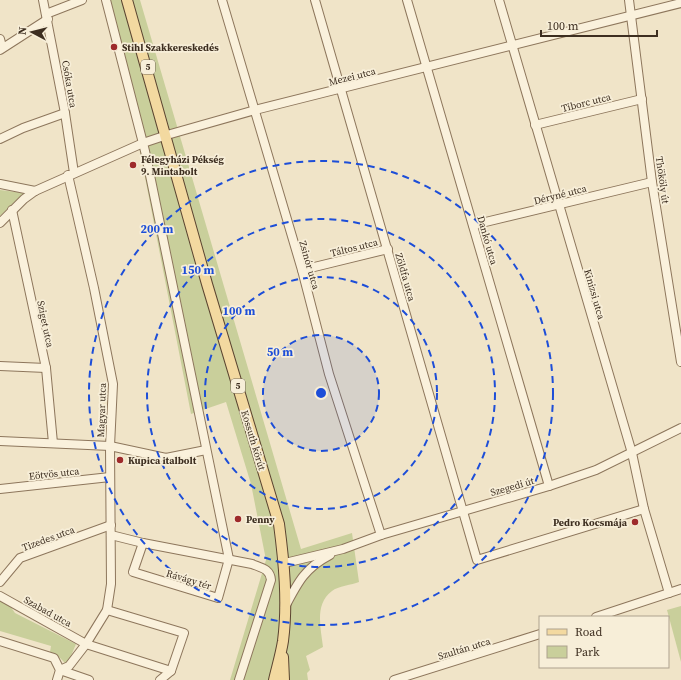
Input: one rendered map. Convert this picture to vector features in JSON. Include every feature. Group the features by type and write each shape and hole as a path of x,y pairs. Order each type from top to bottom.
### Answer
{"main road":[{"name":"5","path":"127,0 167,135"},
{"name":"Kossuth körút","path":"167,135 207,284 279,524 284,563 285,607 283,641 274,680"},
{"name":"5","path":"283,641 284,680"}],"street":[{"name":"Csóka utca","path":"43,0 65,113 71,174"},
{"path":"0,39 1,49 47,16 82,0"},
{"path":"106,0 143,143 229,559"},
{"name":"Zsinór utca","path":"222,0 302,270 329,374 380,536"},
{"name":"Zöldfa utca","path":"315,0 464,510 477,560 644,509"},
{"name":"Dankó utca","path":"407,0 550,486"},
{"name":"Kinizsi utca","path":"499,0 632,453 644,509 669,593"},
{"name":"Thököly út","path":"630,0 652,182 681,362"},
{"name":"Mezei utca","path":"0,223 12,210 35,191 143,143 167,135 255,110 681,3"},
{"name":"Tiborc utca","path":"535,125 642,99"},
{"path":"0,139 23,128 65,113"},
{"name":"Magyar utca","path":"60,670 69,666 86,644 107,610 111,584 110,446 113,384 71,174"},
{"name":"Déryné utca","path":"473,225 652,182"},
{"path":"0,184 35,191"},
{"name":"Sziget utca","path":"12,210 46,368 54,443"},
{"name":"Táltos utca","path":"302,270 388,249"},
{"path":"0,366 46,368"},
{"name":"Szegedi út","path":"284,563 343,549 464,510 550,486 596,470 681,428"},
{"path":"0,441 110,446 166,458 206,450"},
{"name":"Eötvös utca","path":"0,489 110,477"},
{"name":"Tizedes utca","path":"0,582 20,558 111,525"},
{"path":"111,534 143,544 252,564 266,570 271,574 271,580 239,680"},
{"name":"Rávágy tér","path":"143,544 133,572 218,598 229,559"},
{"name":"Szegedi út","path":"285,607 296,586 311,566 343,549"},
{"path":"599,616 681,590"},
{"name":"Szabad utca","path":"0,596 86,644"},
{"path":"107,610 184,633 172,671 162,679"},
{"name":"Szultán utca","path":"394,680 539,634"},
{"path":"0,641 50,655 56,661 60,670 57,680"},
{"path":"86,644 172,671"},
{"path":"60,670 89,680"}],"green space":[{"path":"104,0 140,0 301,549 352,533 359,582 335,589 326,596 320,617 323,647 306,656 310,670 307,673 308,680 230,680 266,560 251,484 226,402 191,414 137,136"},
{"path":"0,190 24,193 0,216"},
{"path":"0,598 8,603 15,613 76,644 68,663 66,664 58,656 50,652 51,646 0,631"},
{"path":"681,606 681,662 669,616 667,610"}],"place":[{"name":"Stihl Szakkereskedés","path":"114,47"},
{"name":"Félegyházi Pékség 9. Mintabolt","path":"133,165"},
{"name":"Kupica italbolt","path":"120,460"},
{"name":"Penny","path":"238,519"},
{"name":"Pedro Kocsmája","path":"635,522"}]}
